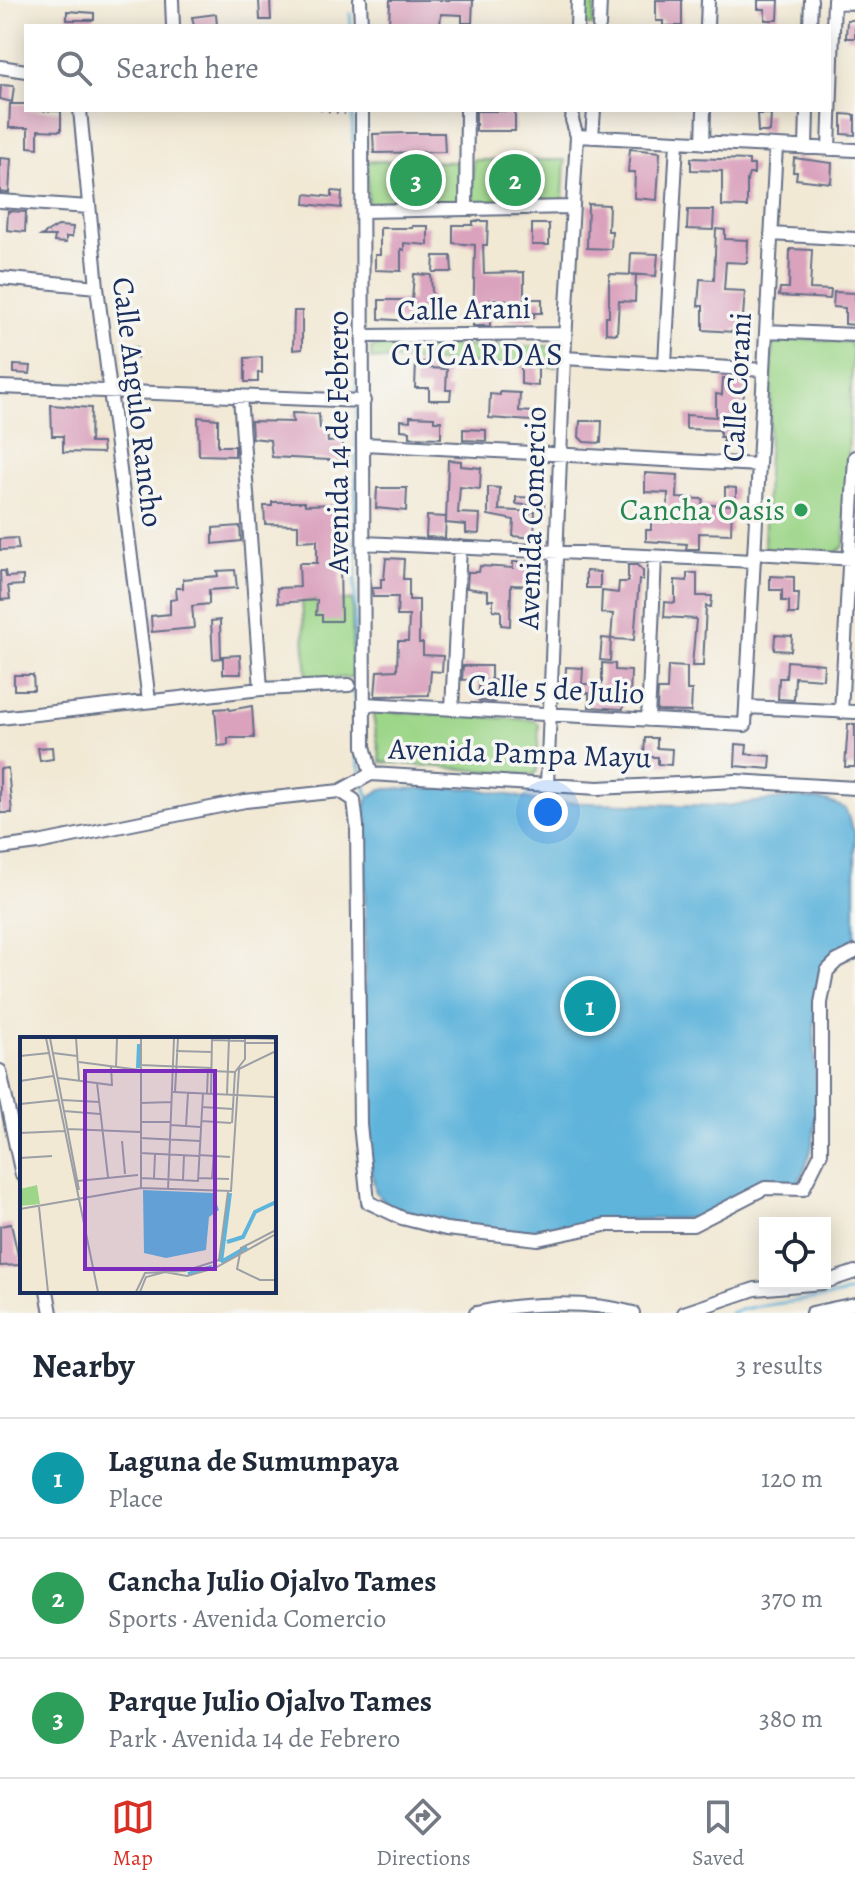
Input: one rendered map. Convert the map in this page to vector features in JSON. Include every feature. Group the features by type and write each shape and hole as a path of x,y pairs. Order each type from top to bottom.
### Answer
{"street":[{"path":"172,0 173,24"},
{"path":"360,0 361,24"},
{"path":"577,24 578,0"},
{"path":"599,24 600,0"},
{"path":"707,24 708,0"},
{"path":"810,24 811,0"},
{"path":"831,90 834,1 855,3"},
{"path":"0,67 24,71"},
{"name":"Calle Angulo Rancho","path":"80,112 97,287 149,701"},
{"name":"Avenida 14 de Febrero","path":"362,112 364,336 358,401 364,444 364,746 371,774"},
{"path":"466,209 467,112"},
{"name":"Avenida Comercio","path":"547,785 565,334 577,136 573,112"},
{"path":"592,137 594,112"},
{"path":"703,143 704,112"},
{"path":"806,148 807,112"},
{"path":"829,149 830,112"},
{"path":"577,136 855,150"},
{"path":"665,364 677,142"},
{"name":"Calle Corani","path":"745,725 776,146"},
{"path":"0,201 89,207"},
{"path":"363,211 573,207"},
{"path":"771,234 855,239"},
{"path":"0,278 97,287"},
{"path":"766,331 855,335"},
{"name":"Calle Arani","path":"364,336 565,334"},
{"path":"564,358 764,370"},
{"path":"0,387 358,401"},
{"path":"240,396 261,689"},
{"path":"364,444 759,465"},
{"path":"841,712 852,559 855,457"},
{"path":"364,543 655,557 852,559"},
{"path":"452,709 460,547"},
{"path":"648,720 655,557"},
{"path":"0,718 261,689 349,685"},
{"name":"Calle 5 de Julio","path":"365,704 745,725"},
{"path":"746,707 855,712"},
{"name":"Avenida Pampa Mayu","path":"0,848 245,801 340,791 371,774 598,788 736,781 855,788"},
{"path":"340,791 354,800 357,826 360,1124 368,1202 402,1218 446,1229 538,1239 605,1225 693,1225 765,1188 803,1189 821,1153 821,1003 827,971 837,961 855,952"},
{"path":"0,1071 20,1166"},
{"path":"831,1281 855,1272"},
{"path":"684,1313 759,1289"},
{"path":"47,1293 51,1313"},
{"path":"812,1313 855,1304"},
{"path":"476,1313 504,1307 553,1305 619,1309 633,1313"}],"path":[{"path":"332,112 345,114"}],"green space":[{"path":"583,0 595,0 593,24 582,24"},
{"path":"473,160 565,160 563,197 560,201 473,203"},
{"path":"367,161 464,162 460,203 368,205"},
{"path":"780,337 849,342 853,349 844,546 834,554 768,550 764,544 773,343"},
{"path":"553,346 557,350 556,367 371,359 371,348"},
{"path":"352,600 352,677 307,681 302,601"},
{"path":"377,711 533,720 539,724 537,771 533,775 381,762 373,716"}],"water":[{"path":"474,788 545,802 725,806 796,797 827,801 845,808 855,834 855,946 829,958 819,974 815,1018 816,1115 808,1161 798,1183 764,1180 748,1187 717,1211 696,1218 603,1220 531,1236 423,1219 390,1206 376,1193 365,1107 365,806 369,798 381,789"}],"building":[{"path":"259,0 270,0 271,20 260,20"},
{"path":"390,0 473,0 472,23 462,23 462,15 441,14 440,24 389,24"},
{"path":"656,0 682,0 682,24 656,21"},
{"path":"758,0 779,0 778,20 765,20 765,9 758,9"},
{"path":"67,11 94,13 94,20 67,20"},
{"path":"216,14 217,24 194,24 192,17"},
{"path":"847,20 855,20 855,38 846,38"},
{"path":"1,85 14,86 12,102 0,99"},
{"path":"10,104 24,104 24,112 61,112 61,131 38,130 38,148 28,147 28,128 9,128"},
{"path":"476,112 515,112 515,131 476,131"},
{"path":"757,114 771,114 770,132 758,132"},
{"path":"842,114 855,115 855,135 842,134"},
{"path":"444,133 445,152 374,153 373,134"},
{"path":"630,149 660,152 657,200 634,198 635,172 628,172"},
{"path":"0,158 11,159 9,193 0,192"},
{"path":"691,158 749,160 749,165 754,165 754,174 749,174 747,180 747,207 722,206 722,171 691,170"},
{"path":"794,158 832,163 831,183 796,179"},
{"path":"332,191 342,192 341,208 305,204 306,194 332,197"},
{"path":"588,204 609,205 611,249 587,248"},
{"path":"688,210 714,210 713,230 687,229"},
{"path":"8,211 26,212 25,232 7,230"},
{"path":"473,221 488,221 487,245 483,245 484,273 524,272 524,299 542,299 542,313 534,313 534,318 528,320 509,320 508,300 490,299 490,326 473,326 475,245 453,243 453,225 473,225"},
{"path":"532,224 549,224 549,245 532,245"},
{"path":"58,226 73,227 72,237 66,237 66,243 54,242 55,236 41,236"},
{"path":"428,226 428,245 404,243 401,271 375,270 375,255 380,255 380,228"},
{"path":"716,229 725,230 725,239 748,240 747,263 726,262 724,290 745,291 742,329 734,329 734,332 703,330 703,306 698,306 700,279 714,280"},
{"path":"790,249 812,250 810,289 831,290 830,299 779,296 780,288 789,288"},
{"path":"631,253 658,254 656,276 630,274"},
{"path":"434,256 451,256 452,272 433,272"},
{"path":"414,274 431,275 433,310 427,310 427,322 379,319 379,300 412,300"},
{"path":"609,274 636,275 635,302 619,301 617,334 606,333"},
{"path":"834,292 855,293 855,325 845,324 845,308 833,307"},
{"path":"294,311 302,311 302,349 293,350"},
{"path":"124,347 137,347 137,358 124,358"},
{"path":"262,357 262,373 258,373 258,382 245,382 245,358"},
{"path":"416,362 428,362 428,368 447,369 446,390 451,390 450,400 429,400 429,388 415,388"},
{"path":"14,365 31,366 30,374 14,373"},
{"path":"521,366 538,367 538,386 521,384"},
{"path":"723,378 745,379 740,442 723,442 720,430 686,429 686,415 716,417 716,394 722,395"},
{"path":"500,392 520,393 519,411 546,413 546,422 489,418 490,394 500,395"},
{"path":"51,405 91,408 90,443 102,443 103,453 63,452 63,436 52,436"},
{"path":"292,413 319,414 320,428 327,428 328,442 342,441 343,450 348,451 348,461 272,457 270,440 252,438 251,421 293,422"},
{"path":"410,416 434,417 434,421 441,421 441,438 410,437 410,431 401,430 401,420 410,421"},
{"path":"198,417 218,419 218,446 235,446 235,456 199,455"},
{"path":"580,421 602,421 601,443 584,442 579,437"},
{"path":"463,429 486,430 486,441 463,440"},
{"path":"448,460 461,461 461,466 481,468 480,489 460,487 458,513 480,514 479,534 466,533 466,525 446,523"},
{"path":"645,473 678,475 677,498 703,499 702,505 732,505 731,534 699,533 699,549 686,549 687,544 646,541 646,530 651,530 651,520 667,520 668,493 645,492"},
{"path":"488,487 500,488 499,510 535,512 534,538 513,536 514,520 488,515"},
{"path":"725,487 736,488 736,502 725,502"},
{"path":"377,488 407,488 406,511 376,508"},
{"path":"516,497 544,498 544,507 516,504"},
{"path":"272,502 339,504 341,621 322,621 322,615 316,615 317,600 278,603 277,588 300,587 299,563 317,563 317,540 298,541 298,525 265,524 264,506 272,506"},
{"path":"427,516 446,517 445,538 426,537"},
{"path":"240,526 241,541 213,544 213,528"},
{"path":"17,538 19,549 0,550 0,539"},
{"path":"386,558 404,559 403,579 409,579 409,600 419,600 419,643 423,643 423,655 443,656 442,672 431,671 429,695 375,696 377,671 397,670 398,641 408,641 409,616 397,616 398,597 373,597 372,588 381,588 381,579 384,579"},
{"path":"513,562 535,562 535,569 539,569 539,586 511,585 510,626 501,625 501,611 493,610 493,600 488,600 488,591 467,588 468,572 479,572 480,566 513,568"},
{"path":"628,565 637,565 643,571 643,580 639,580 634,640 611,639 613,614 601,613 602,591 618,593 619,582 628,582"},
{"path":"235,570 237,588 209,590 209,604 192,606 194,628 152,632 151,616 170,614 170,600 177,599 176,588 183,588 183,579 218,576 217,571"},
{"path":"0,571 5,571 6,577 23,576 23,585 8,586 10,599 1,600"},
{"path":"586,571 600,572 600,588 586,588"},
{"path":"687,573 697,573 697,596 712,596 711,607 706,606 703,666 692,666 696,619 664,617 665,602 675,603 675,580 687,581"},
{"path":"770,576 794,577 794,593 799,593 798,614 789,614 789,601 782,601 782,590 770,590"},
{"path":"220,620 221,658 213,659 211,621"},
{"path":"775,635 792,636 791,651 774,650"},
{"path":"602,638 611,639 610,661 600,660"},
{"path":"240,655 241,674 223,674 223,656"},
{"path":"787,661 824,664 823,679 795,677 794,700 778,699 779,678 786,678"},
{"path":"602,663 615,664 615,670 631,671 630,701 623,701 623,709 589,707 589,693 565,692 566,667 583,668 582,684 602,684"},
{"path":"463,666 491,666 491,680 518,682 517,699 495,697 495,702 479,701 479,679 462,680"},
{"path":"668,666 687,667 687,690 692,690 691,712 657,711 658,690 667,690"},
{"path":"14,675 33,675 34,690 14,690"},
{"path":"252,706 254,738 228,738 228,745 218,746 215,709"},
{"path":"848,724 855,724 855,767 845,767"},
{"path":"645,738 657,738 657,748 672,749 671,765 658,764 658,757 644,757"},
{"path":"736,744 747,745 746,754 771,756 770,769 735,766"},
{"path":"52,747 53,759 40,761 38,748"},
{"path":"8,768 12,813 0,813 0,769"},
{"path":"11,1224 20,1265 0,1266 0,1226"}],"waterway":[{"path":"350,13 351,24"},
{"path":"352,112 353,142"},
{"path":"357,367 357,396"},
{"path":"357,403 354,672 357,760 362,775"},
{"path":"364,782 369,798"},
{"path":"730,1313 855,1291"}],"place":[{"name":"Parque Julio Ojalvo Tames","path":"416,180"},
{"name":"Cancha Julio Ojalvo Tames","path":"515,180"},
{"name":"Cancha Oasis","path":"801,510"},
{"name":"Laguna de Sumumpaya","path":"590,1006"}],"district":[{"name":"CUCARDAS","path":"478,354"}]}
